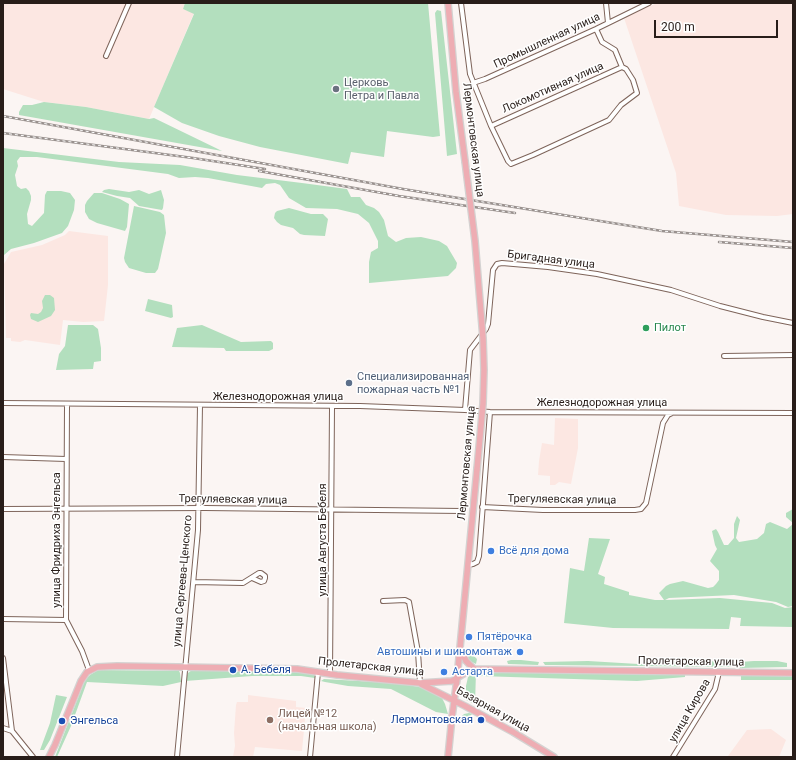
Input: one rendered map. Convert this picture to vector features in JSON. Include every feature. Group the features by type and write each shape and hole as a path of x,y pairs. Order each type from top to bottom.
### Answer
{"main road":[{"name":"Лермонтовская улица","path":"448,3 456,92 476,249 483,338 483,404 448,757"},
{"path":"460,647 464,659 474,669"},
{"name":"Пролетарская улица","path":"90,670 97,667 117,666 297,669 330,674 420,683 445,682 457,678 474,669 793,672"},
{"path":"49,757 78,686 83,677 90,670"},
{"name":"Базарная улица","path":"420,683 513,732 554,757"}],"street":[{"path":"106,56 129,3"},
{"path":"461,3 470,74 490,126 511,164 609,120 621,105 638,93 633,80 626,69 622,67 615,50 602,42 596,29"},
{"path":"606,3 608,23"},
{"name":"Промышленная улица","path":"473,83 596,29 649,3"},
{"name":"Локомотивная улица","path":"490,126 622,67"},
{"name":"Бригадная улица","path":"465,410 470,350 473,344 486,329 493,270 497,264 502,263 548,267 597,274 671,290 763,317 793,323"},
{"path":"724,356 793,355"},
{"name":"Железнодорожная улица","path":"3,403 332,406 490,412 673,412 793,414"},
{"name":"улица Фридриха Энгельса","path":"67,404 66,620 90,670"},
{"name":"улица Сергеева-Ценского","path":"177,757 198,530 200,405"},
{"name":"улица Августа Бебеля","path":"330,674 332,406"},
{"path":"468,565 477,562 479,556 490,412"},
{"path":"655,412 662,417 663,423"},
{"path":"663,423 668,415 673,412"},
{"name":"Трегуляевская улица","path":"482,507 551,510 641,509 646,503 663,423"},
{"path":"3,457 66,460"},
{"name":"Трегуляевская улица","path":"3,509 198,508 462,512"},
{"path":"194,582 243,583 252,578"},
{"path":"383,601 405,600 409,602 418,652 420,683"},
{"path":"3,619 66,620"},
{"path":"3,658 12,731 33,757"},
{"path":"310,757 318,672"},
{"name":"улица Кирова","path":"673,757 715,689 719,672"},
{"path":"3,728 12,731"}],"shaded area":[{"path":"3,3 185,3 183,9 194,13 149,119 86,107 44,102 3,89"},
{"path":"657,3 793,3 793,214 777,216 726,215 679,206 676,173 624,18"},
{"path":"69,231 108,236 108,285 104,321 83,322 63,320 60,345 25,340 20,342 11,341 11,338 6,338 4,264 11,252 42,245 65,235"},
{"path":"555,418 578,419 578,448 571,484 559,482 555,485 550,485 550,476 538,475 542,443 554,445"},
{"name":"Лицей №12 (начальная школа)","path":"248,695 296,701 296,707 306,708 302,751 255,747 253,757 233,757 235,746 234,733 236,705 237,702 248,702"},
{"path":"771,729 786,740 779,757 725,757 728,756 747,730"}],"green space":[{"path":"185,3 428,3 440,136 433,137 387,131 384,157 351,152 348,164 260,147 219,136 182,123 154,107 194,14 183,9"},
{"path":"437,10 441,11 457,154 447,156 435,13"},
{"path":"44,102 86,107 149,119 154,118 222,151 19,115 23,105 32,105"},
{"path":"3,148 119,162 180,165 237,175 347,189 351,197 360,197 366,205 379,212 384,220 388,236 396,242 406,238 421,237 439,241 447,246 457,263 456,268 448,276 369,283 369,262 371,252 378,248 378,241 369,223 358,214 337,209 306,208 289,198 280,185 275,183 266,184 262,188 208,178 179,178 168,174 37,157 20,157 17,161 18,166 15,175 17,186 21,189 26,188 31,196 27,214 28,224 32,226 44,213 45,195 47,191 61,191 70,193 75,200 74,210 68,226 62,233 11,249 4,255 3,325"},
{"path":"109,189 129,192 139,190 149,194 161,190 164,200 163,208 162,210 139,206 130,198 102,192"},
{"path":"94,193 102,193 120,199 129,204 127,227 125,231 97,223 89,219 85,212 85,205"},
{"path":"134,206 160,212 164,215 166,233 158,269 155,273 146,273 129,268 125,262 124,258"},
{"path":"289,208 311,214 323,214 328,219 325,236 300,234 293,228 281,225 277,222 274,218 275,213 277,211"},
{"path":"45,295 50,295 54,298 55,310 51,316 38,322 31,319 30,315 31,313 38,314 41,312 43,308 42,301"},
{"path":"148,299 172,305 173,317 171,318 145,311"},
{"path":"68,325 93,325 98,329 101,348 101,361 94,362 93,369 56,370 59,354 65,346"},
{"path":"202,325 241,342 271,341 273,343 273,349 269,351 226,351 224,348 172,347 177,328"},
{"path":"793,509 793,523 786,517 786,513"},
{"path":"737,516 740,520 736,538 739,542 757,539 764,533 766,524 770,522 787,529 793,524 793,606 788,607 776,602 734,595 669,598 665,600 720,598 772,603 785,608 793,607 793,627 740,626 741,618 731,617 729,629 613,628 564,623 570,568 584,571 589,538 610,539 598,574 605,577 604,584 629,592 629,595 655,600 664,600 659,593 670,584 683,581 708,588 713,587 716,584 719,580 719,571 710,561 717,549 712,531 716,529 724,545 728,545 734,538 734,524"},
{"path":"468,648 477,659 476,664 470,661 466,656 465,649"},
{"path":"674,660 735,662 736,667 545,665 543,662 588,661 655,665"},
{"path":"507,661 539,662 538,665 508,664"},
{"path":"777,661 787,663 787,667 740,668 740,662"},
{"path":"98,670 179,671 181,682 163,686 87,682 71,726 57,757 55,757 85,680"},
{"path":"192,670 302,671 314,674 315,678 301,676 252,676 185,681 188,673"},
{"path":"476,672 475,704 466,700 466,686 468,677 471,673"},
{"path":"478,672 685,674 685,677 637,681 477,676"},
{"path":"741,675 793,675 793,680 741,680"},
{"path":"324,679 394,683 426,688 441,696 448,714 436,712 391,689 348,686 321,681"},
{"path":"56,695 67,697 50,740 44,750 40,750 50,723"},
{"path":"464,714 472,714 465,722 458,720"}],"railway":[{"path":"3,116 403,189 662,231 793,242"},
{"path":"3,133 265,169"},
{"path":"259,171 399,196 515,213"},
{"path":"719,242 793,248"}],"place":[{"name":"Церковь Петра и Павла","path":"336,89"},
{"name":"Пилот","path":"646,328"},
{"name":"Специализированная пожарная часть №1","path":"349,383"},
{"name":"Всё для дома","path":"491,551"},
{"name":"Пятёрочка","path":"469,637"},
{"name":"Автошины и шиномонтаж","path":"520,652"},
{"name":"А. Бебеля","path":"233,670"},
{"name":"Астарта","path":"444,672"},
{"name":"Лицей №12 (начальная школа)","path":"270,720"},
{"name":"Лермонтовская","path":"481,720"},
{"name":"Энгельса","path":"62,721"}]}
